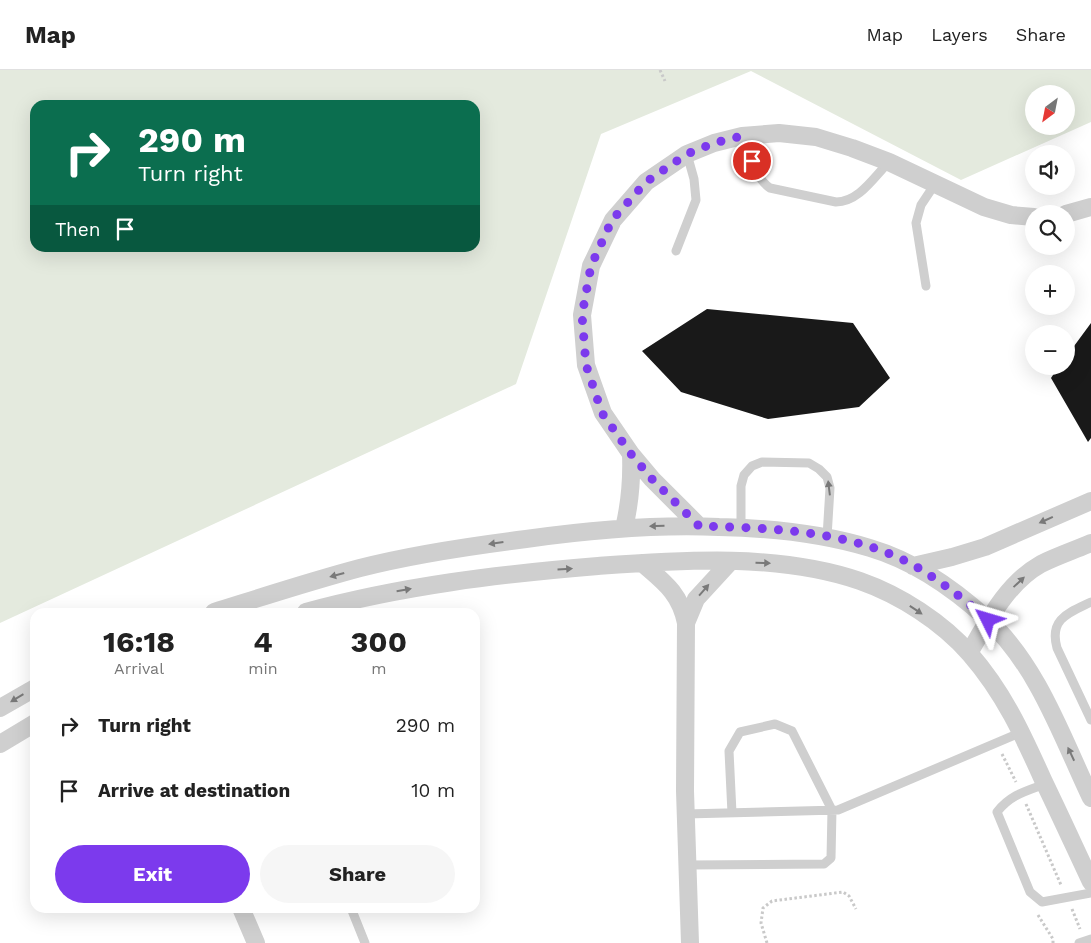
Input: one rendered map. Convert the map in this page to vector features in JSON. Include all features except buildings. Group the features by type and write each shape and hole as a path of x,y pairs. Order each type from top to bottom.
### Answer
{"street":[{"path":"699,526 652,479 631,454 602,413 586,365 582,315 591,266 612,220 646,182 687,154 714,143 742,136 779,133 816,137 889,162 984,207 1011,215 1025,216"},
{"path":"1075,211 1091,207"},
{"path":"624,528 630,503 632,479 631,454"},
{"path":"913,566 985,547 1091,501"},
{"path":"226,608 301,584 363,568 426,554 498,542 624,528 699,526 741,527 827,537 871,548 913,566 953,590 988,620 1020,658 1045,700 1091,798"},
{"path":"969,653 988,620 1009,591 1041,564 1091,543"},
{"path":"686,623 696,599 730,562"},
{"path":"642,563 670,588 678,599 686,623 686,814 690,943"},
{"path":"323,608 388,593 470,579 642,563 774,563 817,570 860,581 907,604 936,623 969,653 996,686 1022,732 1091,882"},
{"path":"0,708 30,691"},
{"path":"0,744 30,726"},
{"path":"243,913 256,943"}],"lane":[{"path":"742,136 764,184 770,188 836,202 845,202 858,194 889,162"},
{"path":"676,251 696,200 694,179 687,154"},
{"path":"926,286 916,223 922,206 935,184"},
{"path":"741,527 741,486 744,475 752,466 762,462 809,464 823,473 830,488 827,537"},
{"path":"1091,602 1062,617 1056,627 1054,638 1091,720"},
{"path":"688,865 824,864 831,858 832,810 792,731 775,724 740,732 729,751 732,813"},
{"path":"686,814 838,810 1022,732"},
{"path":"1045,784 1004,802 997,812 1030,892 1042,902 1091,893"},
{"path":"353,913 365,943"}],"path":[{"path":"660,70 665,81"},
{"path":"997,743 1021,793 1085,941"},
{"path":"767,943 761,923 763,908 772,901 843,892 849,896 856,910"},
{"path":"1030,892 1028,898 1054,940 1053,943"}],"shaded area":[{"path":"0,70 1091,70 1091,122 1075,129 1075,85 1025,85 1025,135 1062,135 1039,145 1025,145 1025,151 961,180 751,71 601,134 516,384 0,623"}],"route":[{"path":"752,161 742,136 714,143 687,154 646,182 612,220 591,266 582,315 586,365 602,413 631,454 652,479 699,526 784,531 827,537 871,548 913,566 953,590 988,620"}]}
